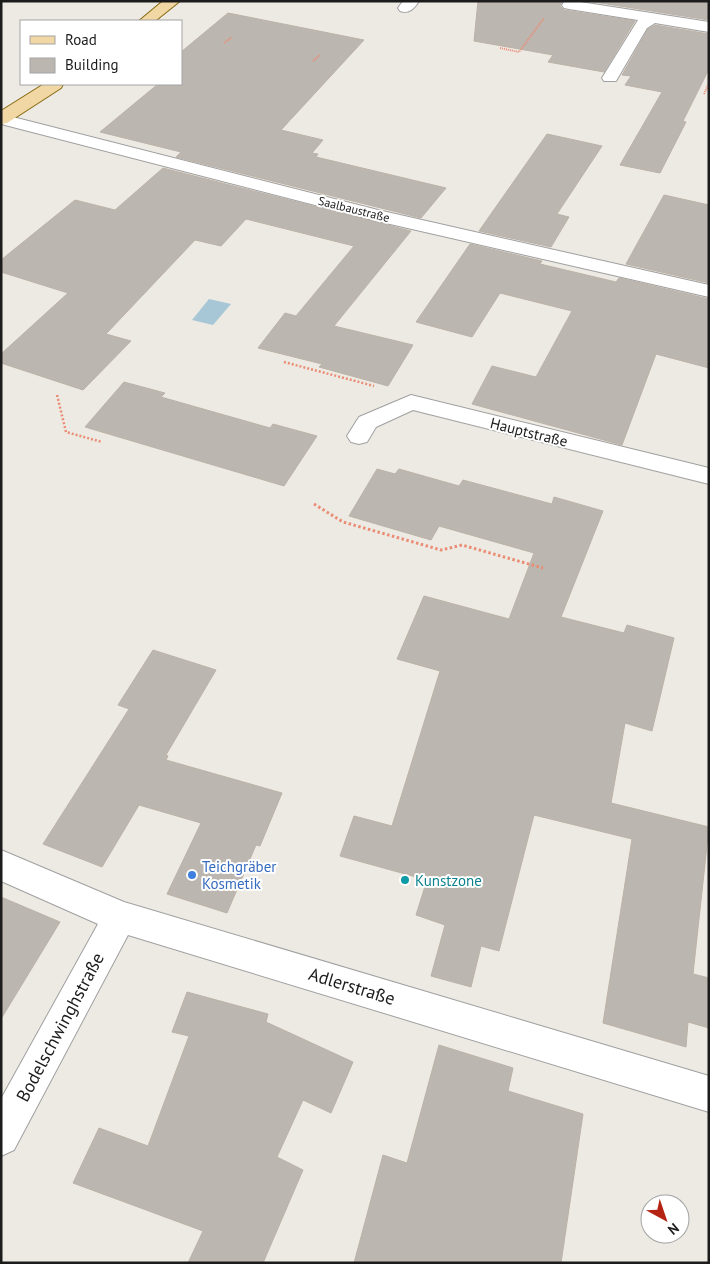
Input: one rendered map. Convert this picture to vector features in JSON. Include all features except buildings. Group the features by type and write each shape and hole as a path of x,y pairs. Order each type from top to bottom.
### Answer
{"main road":[{"path":"147,20 174,1"},
{"path":"1,119 53,85"}],"street":[{"path":"569,4 647,21"},
{"path":"591,16 709,27"},
{"path":"610,78 647,21"},
{"name":"Saalbaustraße","path":"1,119 377,215 709,292"},
{"path":"359,436 367,422 411,402"},
{"name":"Hauptstraße","path":"411,402 709,476"},
{"name":"Adlerstraße","path":"1,865 120,917 709,1094"},
{"name":"Bodelschwinghstraße","path":"1,1137 120,917"}],"path":[{"path":"500,48 520,52 545,16"},
{"path":"224,43 232,37"},
{"path":"313,61 320,55"},
{"path":"704,94 709,83"},
{"path":"284,362 380,388 411,402"},
{"path":"57,395 66,432 102,442"},
{"path":"314,504 343,522 423,545 441,550 462,544 543,568"}],"water":[{"path":"209,299 231,304 213,325 192,320"}],"place":[{"name":"Teichgräber Kosmetik","path":"192,875"},
{"name":"Kunstzone","path":"405,880"}]}
